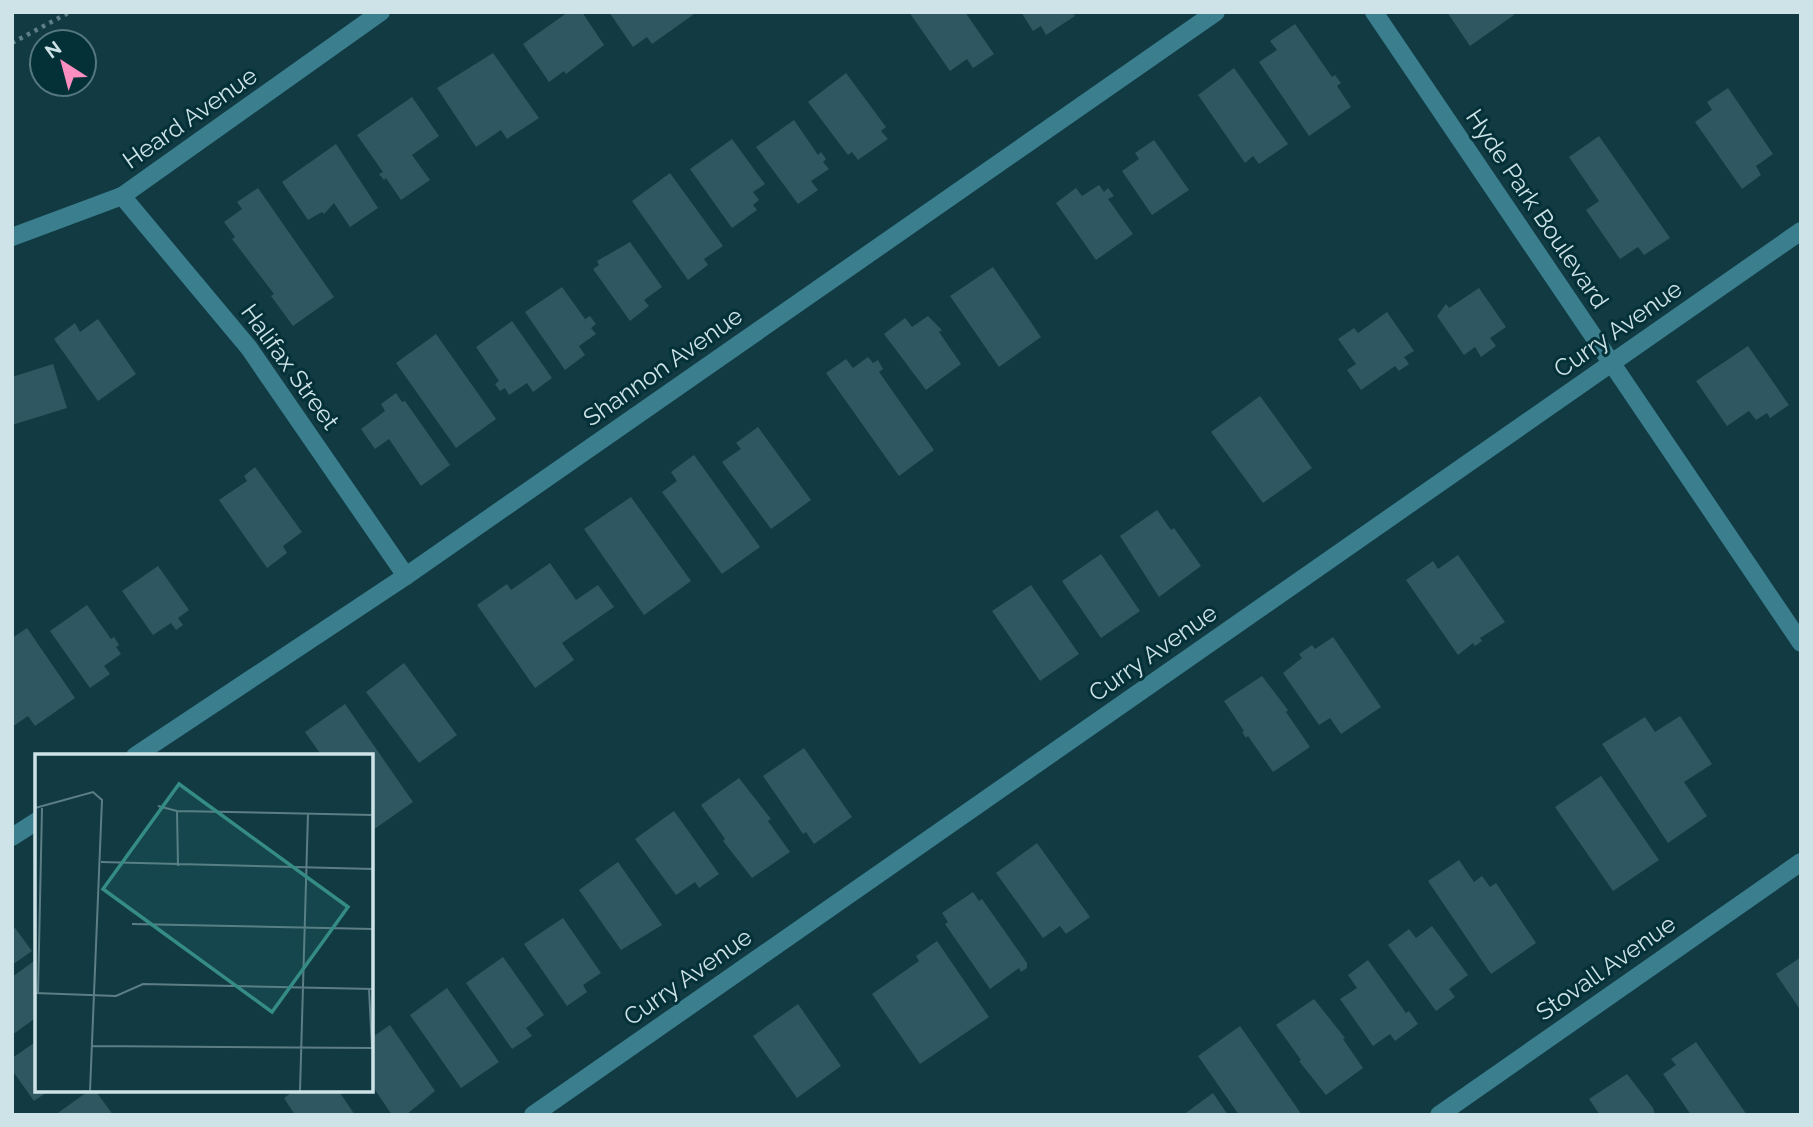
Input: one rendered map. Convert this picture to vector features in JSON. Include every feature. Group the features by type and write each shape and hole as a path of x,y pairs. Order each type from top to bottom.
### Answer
{"street":[{"name":"Heard Avenue","path":"12,237 122,196 381,12"},
{"name":"Shannon Avenue","path":"138,754 406,576 1216,12"},
{"name":"Hyde Park Boulevard","path":"1374,12 1801,643"},
{"name":"Halifax Street","path":"122,196 250,348 406,576"},
{"name":"Curry Avenue","path":"533,1115 1801,231"},
{"path":"12,837 35,822"},
{"name":"Stovall Avenue","path":"1439,1115 1801,862"}],"path":[{"path":"12,43 69,12"}],"building":[{"path":"568,12 582,12 604,45 566,74 564,71 549,82 523,44"},
{"path":"609,12 697,12 652,44 647,37 633,47"},
{"path":"909,12 965,12 994,54 973,68 967,59 950,71"},
{"path":"1021,12 1073,12 1075,16 1046,35 1041,26 1033,31"},
{"path":"1447,12 1513,12 1514,15 1470,46"},
{"path":"1295,24 1332,77 1335,75 1341,83 1337,86 1351,107 1309,136 1259,62 1277,50 1270,41"},
{"path":"493,53 539,118 507,139 501,130 476,147 437,88"},
{"path":"1234,68 1288,144 1259,164 1253,156 1245,163 1198,95"},
{"path":"846,73 886,127 881,131 888,139 858,160 852,152 848,155 808,102"},
{"path":"1728,88 1773,154 1756,166 1761,175 1742,189 1695,122 1712,110 1707,102"},
{"path":"412,97 439,136 412,155 430,180 401,200 386,178 384,180 379,174 383,172 357,135"},
{"path":"794,120 818,155 821,152 826,159 823,162 829,169 811,181 818,190 798,204 756,147"},
{"path":"1599,136 1670,238 1644,255 1638,247 1620,259 1586,210 1599,201 1569,157"},
{"path":"732,139 765,184 753,192 759,200 753,205 757,210 732,228 690,169"},
{"path":"1154,140 1189,190 1152,215 1122,171 1139,159 1135,153"},
{"path":"336,144 378,208 350,227 334,203 324,214 322,212 308,220 282,182"},
{"path":"670,173 723,246 704,259 708,265 688,280 632,201"},
{"path":"1099,185 1104,192 1108,188 1114,196 1108,199 1133,234 1096,260 1056,203 1076,188 1082,196"},
{"path":"258,188 334,297 293,326 271,296 274,294 232,239 235,237 224,222 242,209 237,202"},
{"path":"630,242 662,287 644,300 649,306 630,321 593,269 599,265 597,261"},
{"path":"993,267 1041,337 999,367 950,296"},
{"path":"562,287 585,319 590,316 596,324 591,328 596,334 579,346 585,355 565,370 525,312"},
{"path":"1479,288 1506,327 1490,338 1496,346 1481,357 1475,347 1464,355 1437,316 1446,304 1449,308"},
{"path":"1387,312 1414,351 1404,357 1409,364 1399,371 1395,366 1361,390 1347,370 1356,364 1338,339 1354,328 1358,333"},
{"path":"928,316 942,330 939,332 961,364 926,390 884,334 905,318 912,327"},
{"path":"98,319 136,374 98,401 54,339 75,323 80,332"},
{"path":"512,321 552,378 533,392 527,383 509,395 505,388 500,391 495,384 499,381 476,347"},
{"path":"436,334 496,419 456,448 396,363"},
{"path":"1748,346 1789,405 1770,418 1767,413 1756,420 1749,411 1727,426 1696,381"},
{"path":"868,357 873,363 878,360 883,369 879,372 934,450 899,476 826,373 846,359 853,368"},
{"path":"53,364 67,408 12,425 12,377"},
{"path":"396,393 402,402 405,401 450,465 421,486 389,439 375,449 361,429 385,411 381,404"},
{"path":"1260,396 1312,468 1263,503 1211,432"},
{"path":"758,427 811,500 771,529 722,462 741,449 736,443"},
{"path":"694,455 760,547 722,574 662,492 677,481 671,472"},
{"path":"255,467 302,532 283,546 287,553 267,568 219,500 247,481 244,476"},
{"path":"631,497 691,581 644,615 584,529"},
{"path":"1157,510 1171,530 1174,528 1201,566 1159,597 1120,536"},
{"path":"1101,554 1140,611 1101,638 1062,581"},
{"path":"1458,555 1505,622 1480,638 1482,641 1475,646 1473,643 1458,655 1406,580 1433,561 1438,569"},
{"path":"550,563 576,600 598,585 614,607 562,643 574,660 535,688 477,605 507,584 511,590"},
{"path":"158,566 189,610 178,618 183,625 176,630 171,623 153,635 122,591"},
{"path":"1031,585 1079,654 1040,681 992,611"},
{"path":"87,605 111,639 114,637 121,654 104,666 110,674 90,688 50,631"},
{"path":"27,628 75,698 35,726 28,716 12,727 12,638"},
{"path":"1333,637 1381,707 1341,734 1330,718 1319,725 1283,673 1302,658 1299,654 1312,645 1315,649"},
{"path":"404,663 457,735 419,763 366,692"},
{"path":"1262,676 1288,710 1286,712 1310,747 1273,772 1248,736 1246,738 1224,701"},
{"path":"345,704 413,802 373,830 373,754 321,754 305,732"},
{"path":"1680,716 1712,764 1684,782 1707,816 1668,843 1602,744 1645,717 1655,732"},
{"path":"804,748 852,817 814,844 806,832 803,834 763,776"},
{"path":"1601,776 1659,860 1613,891 1555,807"},
{"path":"739,778 771,819 768,821 790,852 752,878 723,841 725,839 701,805"},
{"path":"674,811 719,874 699,888 695,882 676,895 635,839"},
{"path":"1037,843 1090,917 1066,934 1060,926 1043,938 996,873"},
{"path":"1459,860 1474,882 1482,876 1490,887 1496,883 1536,943 1491,974 1428,881"},
{"path":"618,862 662,925 621,950 579,890"},
{"path":"973,892 979,901 982,899 1027,963 1027,968 1021,972 1019,968 990,989 945,924 948,922 942,913"},
{"path":"563,918 601,973 583,985 587,992 567,1006 524,944"},
{"path":"1432,926 1468,975 1449,989 1455,997 1436,1011 1388,945 1409,929 1416,938"},
{"path":"15,928 32,951 12,965 12,930"},
{"path":"937,941 989,1017 920,1064 872,994 919,961 916,956"},
{"path":"503,957 544,1015 526,1028 532,1036 512,1049 466,983"},
{"path":"1801,957 1801,1011 1776,974"},
{"path":"35,960 35,1018 12,1035 12,977"},
{"path":"1368,960 1406,1013 1409,1011 1418,1024 1395,1041 1390,1034 1373,1046 1340,999 1357,988 1348,975"},
{"path":"447,988 499,1062 461,1088 410,1015"},
{"path":"1314,999 1345,1038 1343,1039 1363,1068 1326,1095 1299,1061 1301,1060 1276,1025"},
{"path":"798,1004 841,1066 797,1098 753,1036"},
{"path":"390,1025 435,1091 407,1114 392,1115 373,1087 373,1037"},
{"path":"1240,1026 1302,1115 1239,1115 1198,1056"},
{"path":"35,1042 35,1092 47,1092 34,1101 12,1070 12,1058"},
{"path":"1696,1042 1747,1115 1691,1115 1663,1074 1676,1065 1671,1059"},
{"path":"1627,1074 1653,1108 1655,1115 1600,1115 1589,1099"},
{"path":"87,1092 96,1092 113,1115 55,1115"},
{"path":"292,1092 339,1092 355,1115 295,1115 284,1098"},
{"path":"1213,1093 1228,1115 1183,1115"}]}
